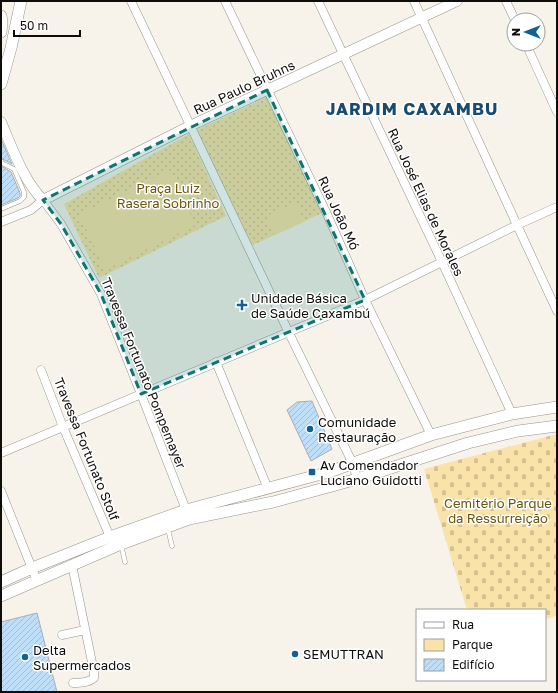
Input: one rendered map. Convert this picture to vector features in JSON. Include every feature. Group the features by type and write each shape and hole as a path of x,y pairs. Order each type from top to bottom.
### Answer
{"main road":[{"path":"1,84 12,48 21,1"},
{"path":"1,16 1,32"},
{"path":"1,582 110,537 329,472 430,435 512,414 557,408"},
{"path":"1,596 121,544 167,527 188,515 273,502 357,479 468,443 518,431 557,426"}],"street":[{"path":"131,1 352,464 357,479"},
{"name":"Rua João Mó","path":"224,1 327,214 365,300 430,435"},
{"name":"Rua José Elias de Morales","path":"318,1 442,262 512,414"},
{"path":"414,1 516,225 557,310"},
{"name":"Rua Paulo Bruhns","path":"43,200 190,126 457,1"},
{"path":"506,1 511,12"},
{"path":"530,52 557,112"},
{"path":"1,222 31,210 43,200 28,181 2,129"},
{"name":"Travessa Fortunato Pompemayer","path":"43,200 63,227 101,294 188,515"},
{"path":"1,453 365,300 557,206"},
{"path":"216,362 268,489"},
{"name":"Travessa Fortunato Stolf","path":"41,370 63,427 110,537"},
{"path":"1,491 37,581"},
{"path":"72,566 94,672 94,678 91,680 73,683"},
{"path":"62,635 85,630"}],"lane":[{"path":"1,161 14,169 24,192 24,197 20,201 1,209"},
{"path":"167,527 172,546"},
{"path":"121,544 124,562"}],"highlighted area":[{"path":"267,90 365,300 141,394 101,294 61,224 43,200"}],"green space":[{"path":"267,97 322,213 251,246 197,130"},
{"name":"Praça Luiz Rasera Sobrinho","path":"189,134 226,216 99,278 64,204"},
{"path":"170,170 195,225 105,270 79,214"},
{"path":"296,202 304,222 274,235 266,216"},
{"name":"Cemitério Parque da Ressurreição","path":"557,434 557,615 546,620 546,609 467,609 424,469"}],"building":[{"path":"1,139 8,155 12,164 1,158"},
{"path":"1,166 11,172 20,196 1,205"},
{"name":"Comunidade Restauração","path":"312,401 332,449 311,461 287,410 297,402"},
{"name":"Delta Supermercados","path":"37,613 57,692 1,692 1,622"}],"place":[{"name":"Unidade Básica de Saúde Caxambú","path":"242,305"},
{"name":"Comunidade Restauração","path":"310,429"},
{"name":"Av Comendador Luciano Guidotti","path":"312,472"},
{"name":"SEMUTTRAN","path":"295,654"},
{"name":"Delta Supermercados","path":"25,657"}],"district":[{"name":"JARDIM CAXAMBU","path":"412,108"}]}
